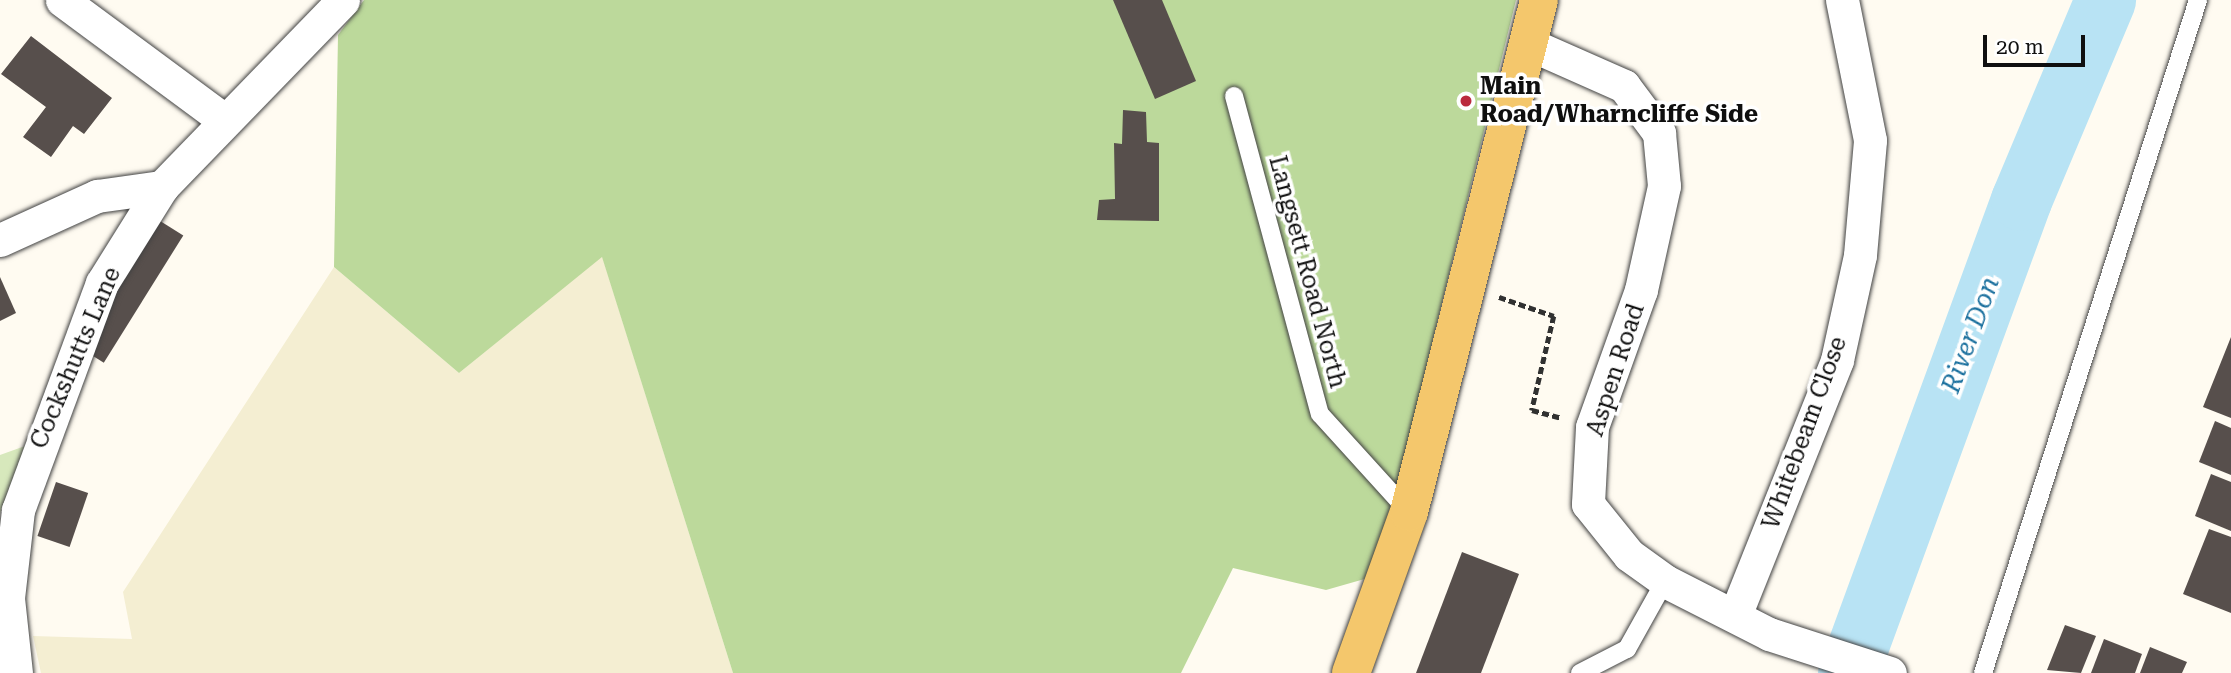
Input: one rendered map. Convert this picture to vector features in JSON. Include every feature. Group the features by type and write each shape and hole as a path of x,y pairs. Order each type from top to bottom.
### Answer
{"main road":[{"path":"1351,673 1409,512 1539,0"}],"street":[{"path":"62,0 224,120"},
{"name":"Cockshutts Lane","path":"16,673 11,554 35,453 102,283 162,187 342,0"},
{"name":"Whitebeam Close","path":"1736,613 1838,360 1860,255 1870,140 1842,0"},
{"name":"Aspen Road","path":"1527,43 1624,86 1659,134 1664,186 1641,290 1592,427 1588,504 1629,555 1665,581 1736,613 1769,634 1890,673"},
{"path":"0,240 97,196 162,187"}],"lane":[{"path":"1983,673 2198,0"},
{"name":"Langsett Road North","path":"1234,96 1320,414 1409,512"},
{"path":"1580,673 1627,649 1665,581"}],"path":[{"path":"1466,286 1553,316 1532,410"}],"shaded area":[{"path":"602,256 733,673 41,673 33,636 132,639 123,592 334,267 459,373"}],"green space":[{"path":"364,0 1516,0 1375,576 1326,590 1233,568 1181,673 733,673 602,257 459,373 334,267 338,35"},
{"path":"25,446 0,513 0,455"}],"building":[{"path":"1113,0 1162,0 1196,81 1155,99"},
{"path":"31,36 112,98 84,134 73,126 51,157 23,137 46,107 1,74"},
{"path":"1123,110 1146,112 1147,142 1159,143 1159,221 1097,220 1099,200 1115,199 1114,143 1122,144"},
{"path":"157,219 183,235 104,363 78,346"},
{"path":"0,277 16,313 0,321"},
{"path":"2231,337 2231,418 2203,407"},
{"path":"2215,421 2231,428 2231,475 2199,462"},
{"path":"2211,474 2231,482 2231,531 2195,516"},
{"path":"56,482 88,493 70,547 37,536"},
{"path":"2209,529 2231,537 2231,613 2183,594"},
{"path":"1462,552 1519,574 1481,673 1416,673"},
{"path":"2065,625 2096,636 2081,673 2047,670"},
{"path":"2104,639 2142,654 2135,673 2091,673"},
{"path":"2150,647 2187,662 2182,673 2140,673"}],"waterway":[{"name":"River Don","path":"1848,673 2021,200 2105,0"}],"place":[{"name":"Main Road/Wharncliffe Side","path":"1466,101"}]}
